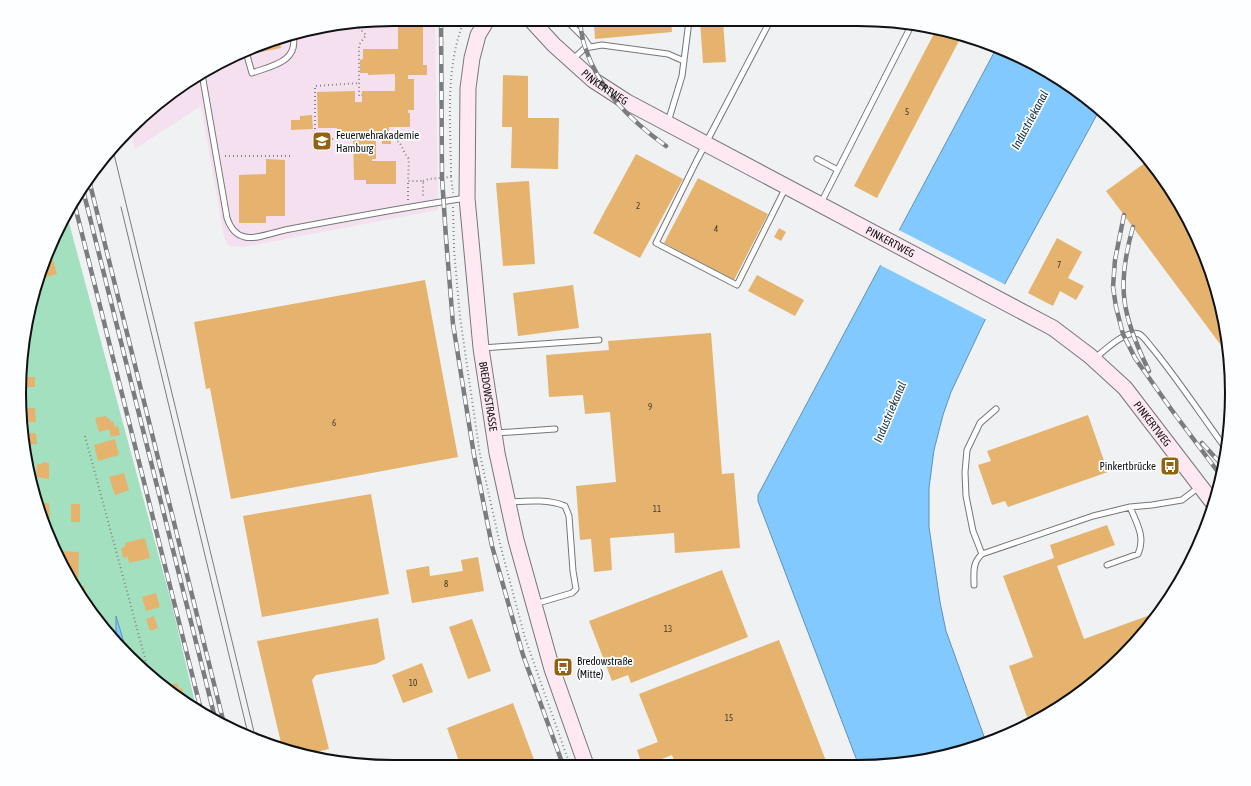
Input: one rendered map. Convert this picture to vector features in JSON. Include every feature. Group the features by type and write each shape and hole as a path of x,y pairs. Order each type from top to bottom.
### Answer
{"street":[{"name":"BREDOWSTRASSE","path":"483,26 478,35 472,58 468,88 467,198 481,348 494,433 507,502 552,669 584,760"},
{"name":"PINKERTWEG","path":"537,26 571,61 605,88 1054,328 1094,359 1131,394 1209,498"}],"lane":[{"path":"572,26 590,47"},
{"path":"668,123 682,76 688,26"},
{"path":"767,26 656,243 737,285 787,186"},
{"path":"821,204 909,30"},
{"path":"247,57 252,73 280,63 289,57 294,49 293,40"},
{"path":"571,61 582,50 602,45 668,54 684,61"},
{"path":"203,79 227,218 234,231 244,237 251,238 288,229 423,204 467,198"},
{"path":"817,160 838,170"},
{"path":"1094,359 1124,335 1132,333 1139,334 1145,339 1160,358 1222,443"},
{"path":"481,348 599,340"},
{"path":"982,554 973,531 966,496 964,472 967,450 980,423 996,409"},
{"path":"494,433 555,429"},
{"path":"974,585 973,570 977,559 982,554 1092,516 1130,507 1182,500 1200,486"},
{"path":"507,502 531,500 559,504 565,506 569,516 576,589 572,594 534,604"},
{"path":"1108,565 1138,554 1142,546 1141,534 1130,507"}],"path":[{"path":"451,125 453,63 457,41 462,26"},
{"path":"359,28 366,35 359,45 359,96 362,95"},
{"path":"314,134 314,86 359,83"},
{"path":"325,143 340,133"},
{"path":"391,139 395,138 402,144 409,159 408,207"},
{"path":"226,156 293,156"},
{"path":"408,181 423,181 452,177"},
{"path":"423,181 423,204"},
{"path":"85,436 147,665"}],"shaded area":[{"name":"Feuerwehrakademie Hamburg","path":"393,26 435,26 438,210 243,247 229,246 224,237 201,106 135,149 131,135 151,117 189,88 209,75 253,54 275,45 321,33 345,29"}],"green space":[{"path":"69,222 172,605 195,702 170,684 133,653 102,616 75,576 45,511 33,465 29,441 26,393 27,369 33,321 45,275"}],"water":[{"name":"Industriekanal","path":"994,52 1042,75 1097,115 983,324 951,392 943,415 934,450 929,488 929,527 940,602 946,631 984,738 930,753 906,757 857,760 758,501 758,495"},
{"path":"116,616 124,643 116,634"}],"pier":[{"path":"897,229 1006,285 987,320 878,264"}],"building":[{"path":"398,26 423,26 423,65 427,65 427,75 408,75 408,79 414,79 414,110 408,110 408,113 410,113 410,127 389,127 389,133 391,133 391,144 382,144 382,137 376,137 376,159 372,159 372,161 396,161 396,184 366,184 366,180 354,180 353,135 343,135 337,130 337,128 318,128 317,92 355,91 355,102 362,102 362,91 395,91 395,74 368,75 368,73 360,73 360,60 363,59 363,49 398,49"},
{"path":"594,26 671,26 672,32 595,39"},
{"path":"700,26 723,26 726,62 703,63"},
{"path":"934,34 959,41 877,198 854,186"},
{"path":"280,44 281,48 261,52 261,51"},
{"path":"503,75 528,76 528,118 559,118 558,169 511,168 512,127 502,127"},
{"path":"312,115 313,129 291,130 291,120 300,120 300,116"},
{"path":"636,154 683,179 640,258 593,233"},
{"path":"266,159 285,160 285,216 266,216 266,223 239,223 239,175 266,174"},
{"path":"1144,164 1149,170 1176,210 1197,253 1206,275 1218,321 1222,347 1106,191"},
{"path":"698,178 768,214 734,280 664,243"},
{"path":"529,181 535,264 503,266 496,183"},
{"path":"779,228 786,232 781,241 774,237"},
{"path":"1057,238 1082,252 1068,278 1084,286 1076,300 1060,291 1053,306 1028,293"},
{"path":"53,260 57,274 46,277 45,275 51,261"},
{"path":"757,275 804,300 795,316 748,291"},
{"path":"425,280 458,457 231,499 210,388 206,389 194,322"},
{"path":"573,285 579,328 518,336 513,293"},
{"path":"711,333 722,474 734,473 740,548 675,553 674,533 610,538 612,570 594,572 591,539 580,540 576,486 616,482 610,412 585,414 583,395 549,397 546,355 609,350 608,341"},
{"path":"27,377 35,377 35,387 26,387"},
{"path":"27,408 35,408 36,422 28,422"},
{"path":"1088,415 1108,472 1008,507 1005,501 992,505 978,465 991,461 987,451"},
{"path":"106,416 110,419 110,422 113,421 115,427 118,426 120,435 111,437 109,429 99,432 95,418"},
{"path":"36,433 37,444 30,445 28,434"},
{"path":"115,439 119,455 98,461 94,445"},
{"path":"42,462 49,463 49,479 36,477 37,464 42,464"},
{"path":"124,473 129,490 115,495 109,477"},
{"path":"371,494 389,594 262,617 243,516"},
{"path":"43,503 49,503 50,518 48,518"},
{"path":"71,504 80,504 80,522 71,522"},
{"path":"1107,525 1115,545 1057,566 1084,639 1150,615 1118,653 1100,669 1062,698 1042,711 1027,717 1009,666 1033,657 1003,576 1054,558 1050,545"},
{"path":"145,538 150,558 129,563 128,557 123,558 121,548 125,547 125,543"},
{"path":"62,551 79,552 78,581"},
{"path":"478,557 484,591 412,603 406,570 429,566 430,576 463,571 461,560"},
{"path":"722,570 748,637 631,683 628,675 612,681 589,621"},
{"path":"81,586 85,586 85,592"},
{"path":"156,593 160,607 146,611 142,597"},
{"path":"154,616 158,628 150,631 146,619"},
{"path":"378,618 385,659 376,664 316,675 312,680 329,749 317,752 281,743 257,641"},
{"path":"472,619 491,671 468,679 449,627"},
{"path":"779,640 826,760 674,760 672,755 659,760 640,760 637,750 658,742 639,694"},
{"path":"422,663 433,692 403,703 392,675"},
{"path":"177,683 179,689 182,688 183,694 171,685"},
{"path":"513,703 534,760 459,760 447,728"}],"tram line":[{"path":"114,155 254,732"},
{"path":"121,207 247,729"}],"railway":[{"path":"441,26 442,177 446,238 453,324 474,455 492,546 523,655 561,760"},
{"path":"581,26 583,41 591,63 607,90 628,115 666,146"},
{"path":"90,186 222,718"},
{"path":"84,195 214,713"},
{"path":"76,208 200,705"},
{"path":"1124,215 1115,260 1113,287 1116,307 1123,334 1135,358 1217,470"},
{"path":"1133,227 1125,267 1123,284 1124,301 1133,334 1149,371"},
{"path":"1202,443 1219,461"}],"place":[{"name":"Feuerwehrakademie Hamburg","path":"322,141"},
{"name":"Pinkertbrücke","path":"1170,466"},
{"name":"Bredowstraße (Mitte)","path":"563,667"}]}
